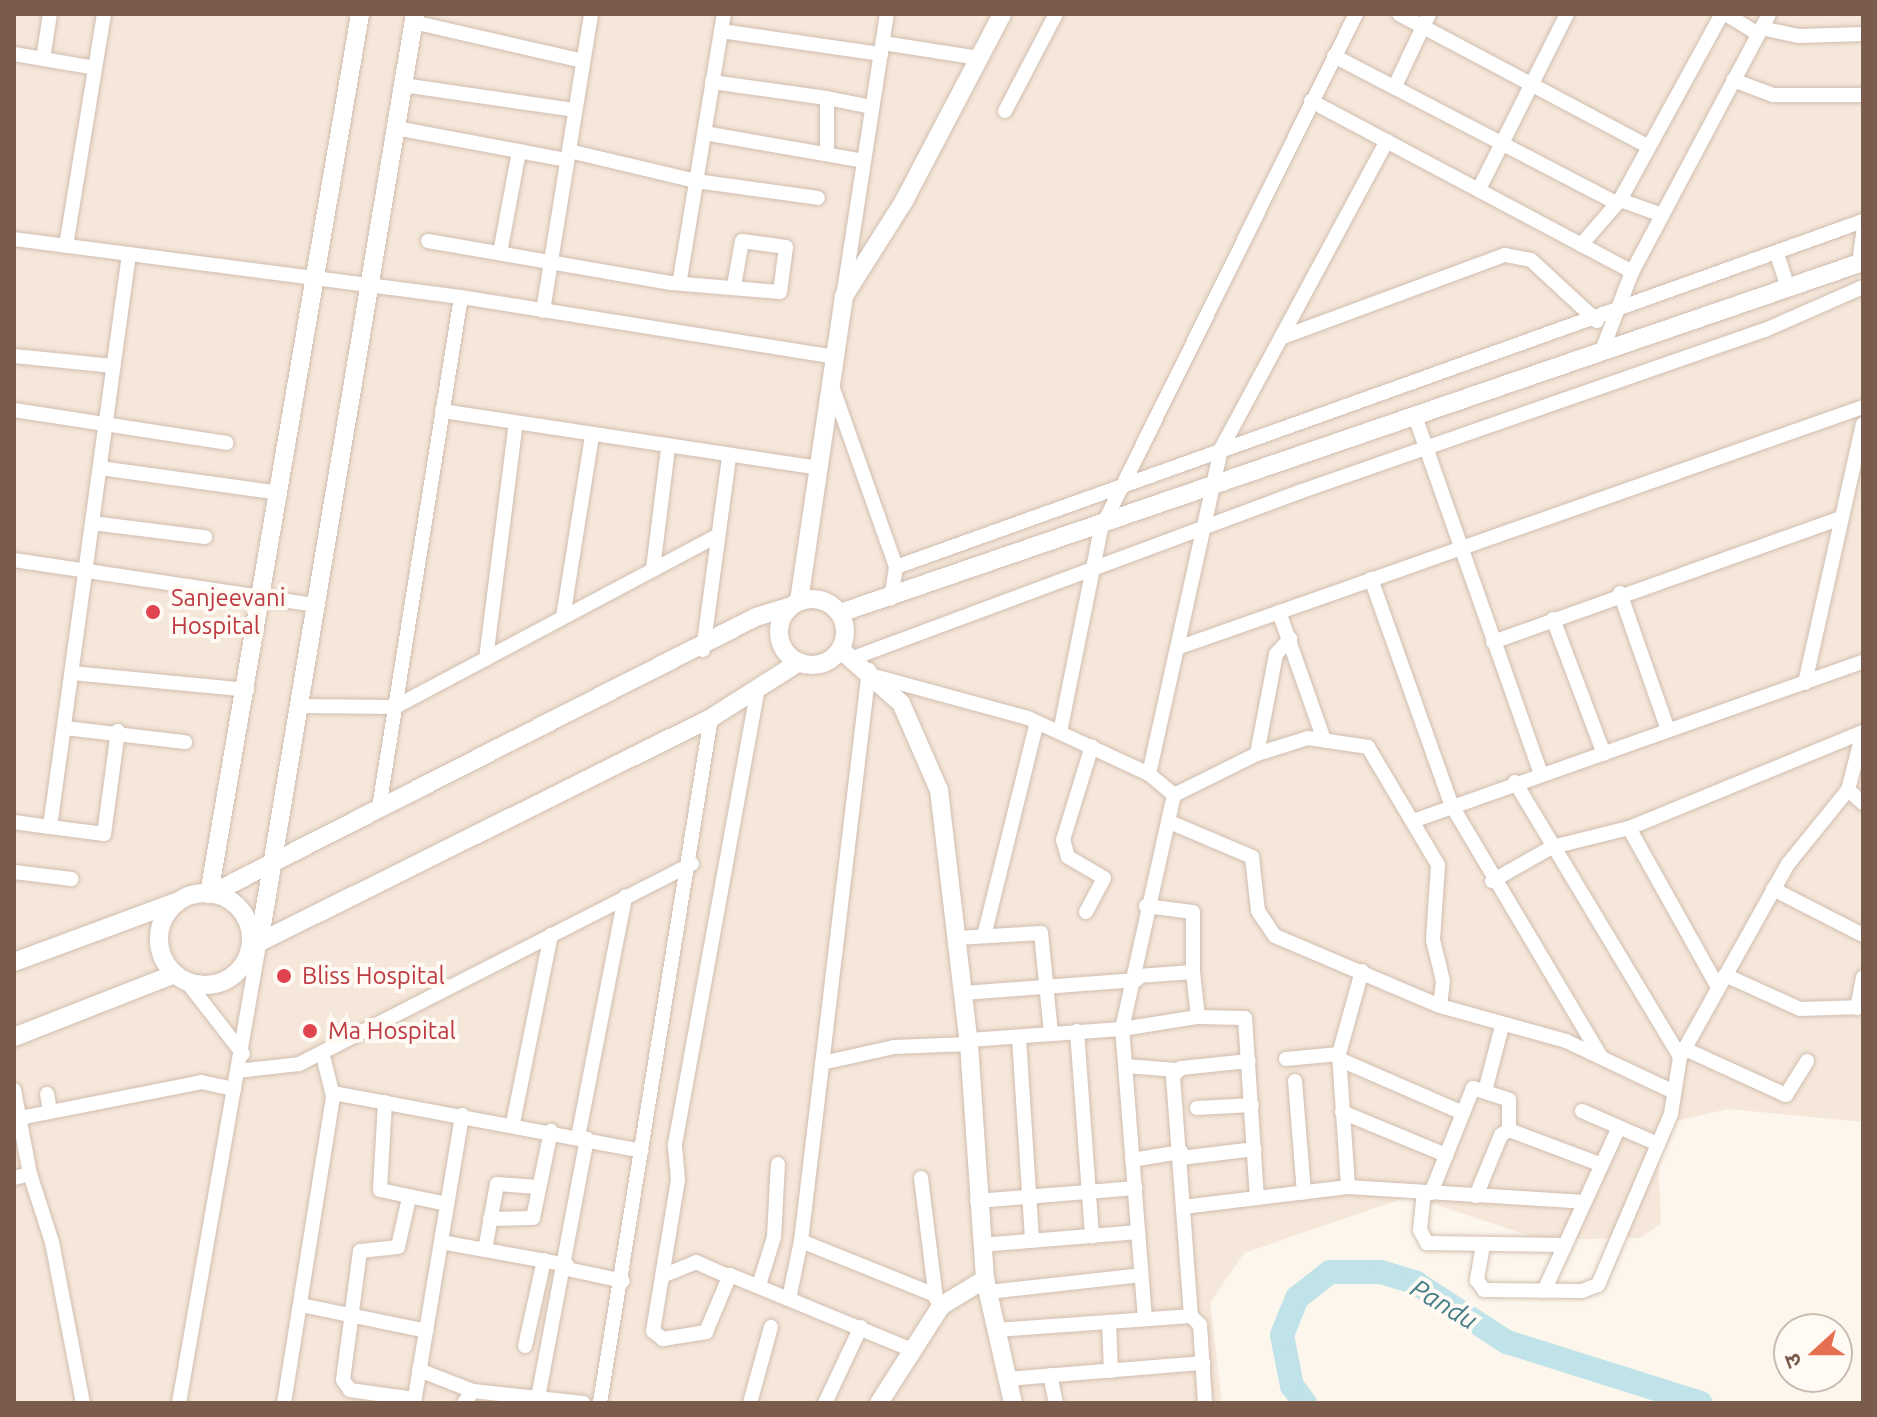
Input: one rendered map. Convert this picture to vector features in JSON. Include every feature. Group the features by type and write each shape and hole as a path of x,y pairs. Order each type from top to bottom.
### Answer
{"street":[{"path":"43,59 50,14"},
{"path":"66,246 104,14"},
{"path":"210,894 318,278 360,14"},
{"path":"543,311 591,14"},
{"path":"680,279 724,14"},
{"path":"887,14 820,468 794,604 781,644 799,662 822,664 1765,330 1863,287"},
{"path":"844,296 904,201 1002,14"},
{"path":"1005,111 1056,14"},
{"path":"1060,732 1101,529 1294,149 1311,101 1356,14"},
{"path":"1399,14 1422,29 1649,147"},
{"path":"1395,86 1429,14"},
{"path":"1479,189 1567,14"},
{"path":"1581,245 1618,202 1724,14 1787,35 1863,34"},
{"path":"179,1403 237,1071 243,1054 254,945 272,864 414,18 583,61"},
{"path":"1601,353 1604,318 1632,272 1763,25"},
{"path":"721,31 979,58"},
{"path":"14,54 95,68"},
{"path":"1334,56 1504,140 1618,202 1662,215"},
{"path":"1733,80 1773,95 1863,95"},
{"path":"712,82 872,107"},
{"path":"403,85 575,110"},
{"path":"827,98 833,104 827,154"},
{"path":"1311,101 1632,272"},
{"path":"396,128 519,151 568,155 696,181 818,198"},
{"path":"704,133 864,161"},
{"path":"1149,774 1180,647 1221,449 1387,141"},
{"path":"500,253 519,151"},
{"path":"896,567 1122,483 1604,318 1863,221"},
{"path":"840,613 1101,529 1861,263 1863,233"},
{"path":"14,239 461,297 834,357"},
{"path":"428,241 680,279 734,286 782,292 786,247 742,241 734,286"},
{"path":"50,827 129,254"},
{"path":"1777,254 1788,287"},
{"path":"1283,337 1505,255 1531,260 1604,318"},
{"path":"379,808 461,297"},
{"path":"14,356 114,366"},
{"path":"832,386 896,567 891,599"},
{"path":"1180,647 1863,407"},
{"path":"14,410 226,443"},
{"path":"442,411 668,449 820,468"},
{"path":"1416,419 1541,773"},
{"path":"486,659 516,423"},
{"path":"1805,683 1863,424"},
{"path":"563,617 592,436"},
{"path":"653,569 668,449"},
{"path":"703,650 729,457"},
{"path":"100,468 280,493"},
{"path":"1493,642 1620,593 1841,518"},
{"path":"92,523 205,537"},
{"path":"299,706 395,707 716,536"},
{"path":"14,560 316,605"},
{"path":"1371,579 1452,806 1492,881 1600,1055"},
{"path":"1620,593 1668,730"},
{"path":"14,962 183,899 210,894 794,604 824,601 840,613 847,654 874,674 913,723 939,790 969,1042 981,1245 986,1286 1013,1403"},
{"path":"1279,612 1323,737"},
{"path":"1553,619 1604,754"},
{"path":"1257,754 1276,654 1290,639"},
{"path":"14,1037 181,978 220,983 234,975 254,945 711,718 757,693 799,662"},
{"path":"1413,821 1515,782 1604,754 1863,662"},
{"path":"72,673 247,690"},
{"path":"874,674 1037,722 1149,774 1174,795"},
{"path":"790,1294 801,1241 874,674"},
{"path":"728,1276 706,1332 663,1339 653,1331 678,1180 675,1146 757,693"},
{"path":"600,1403 623,1281 642,1151 641,1115 692,864 711,718"},
{"path":"984,936 1037,722"},
{"path":"65,728 118,731 185,742"},
{"path":"14,822 104,834 118,731"},
{"path":"1492,881 1552,847 1629,828 1863,732"},
{"path":"1483,1245 1477,1280 1484,1290 1544,1291 1598,1285 1658,1144 1682,1053 1773,889 1816,822 1848,790 1863,732"},
{"path":"1174,795 1257,754 1323,737 1352,740 1377,755 1438,865 1433,940 1443,981 1440,1006"},
{"path":"1086,912 1104,878 1068,857 1063,840 1092,746"},
{"path":"1515,782 1552,847 1682,1053 1786,1095 1807,1061"},
{"path":"1848,790 1863,803"},
{"path":"1145,1319 1122,1029 1137,978 1146,906 1172,823 1174,795"},
{"path":"1172,823 1252,857 1258,911 1275,936 1440,1006 1600,1055 1674,1092"},
{"path":"1629,828 1722,981 1800,1009 1860,1007 1863,978"},
{"path":"237,1071 268,1073 322,1052 692,864"},
{"path":"14,872 72,879"},
{"path":"1773,889 1863,935"},
{"path":"210,894 240,910 254,945"},
{"path":"538,1400 567,1267 582,1138 625,897"},
{"path":"183,899 166,915 159,938 181,978 243,1054"},
{"path":"1146,906 1193,912 1193,972 1198,1017"},
{"path":"957,938 1041,933 1051,1034"},
{"path":"513,1123 551,935"},
{"path":"1348,1187 1340,1057 1362,971"},
{"path":"964,993 1048,989 1193,972"},
{"path":"822,1063 894,1047 1122,1029 1239,1012 1249,1061 1257,1198"},
{"path":"1485,1091 1502,1026"},
{"path":"1077,1031 1092,1236"},
{"path":"1019,1038 1032,1241"},
{"path":"284,1403 333,1093 322,1052"},
{"path":"1286,1059 1340,1057 1463,1113"},
{"path":"1125,1066 1177,1070 1249,1061"},
{"path":"1177,1070 1191,1316 1200,1325 1205,1403"},
{"path":"1295,1081 1304,1193"},
{"path":"20,1118 201,1082 234,1089"},
{"path":"1476,1196 1509,1130 1509,1100 1473,1088 1428,1192 1421,1239 1483,1245 1565,1245"},
{"path":"14,1090 30,1174 52,1242 83,1403"},
{"path":"333,1093 513,1123 642,1151"},
{"path":"47,1094 50,1111"},
{"path":"385,1102 377,1184 409,1198 447,1204"},
{"path":"1197,1108 1252,1105"},
{"path":"1582,1111 1658,1144"},
{"path":"1342,1112 1446,1155"},
{"path":"409,1198 398,1247 362,1249 350,1317 346,1386 414,1401 462,1115"},
{"path":"1544,1291 1619,1127"},
{"path":"1509,1130 1602,1165"},
{"path":"490,1219 529,1222 551,1131"},
{"path":"1132,1160 1254,1149"},
{"path":"760,1282 774,1237 778,1164"},
{"path":"14,1178 30,1174"},
{"path":"879,1403 912,1350 937,1300 921,1178"},
{"path":"485,1250 497,1184 538,1187"},
{"path":"1183,1207 1348,1187 1585,1202"},
{"path":"977,1201 1029,1192 1135,1188"},
{"path":"981,1245 1138,1232"},
{"path":"801,1241 937,1300 986,1286 1141,1275"},
{"path":"441,1242 544,1260 623,1281"},
{"path":"525,1346 544,1260"},
{"path":"662,1276 696,1262 728,1276 760,1282 790,1294 912,1350"},
{"path":"301,1305 426,1331"},
{"path":"996,1330 1191,1316"},
{"path":"1109,1322 1111,1371"},
{"path":"750,1403 771,1327"},
{"path":"825,1403 861,1327"},
{"path":"1007,1379 1203,1363"},
{"path":"419,1370 468,1397 583,1403"},
{"path":"1050,1375 1056,1403"}],"shaded area":[{"path":"14,14 1863,14 1863,1122 1728,1109 1657,1125 1661,1224 1640,1238 1542,1240 1410,1196 1244,1253 1210,1303 1222,1403 14,1403"}],"waterway":[{"name":"Pandu","path":"1305,1403 1292,1386 1282,1335 1297,1298 1330,1272 1381,1272 1416,1283 1507,1342 1701,1403"}],"place":[{"name":"Sanjeevani Hospital","path":"153,612"},
{"name":"Bliss Hospital","path":"284,976"},
{"name":"Ma Hospital","path":"310,1031"}]}
